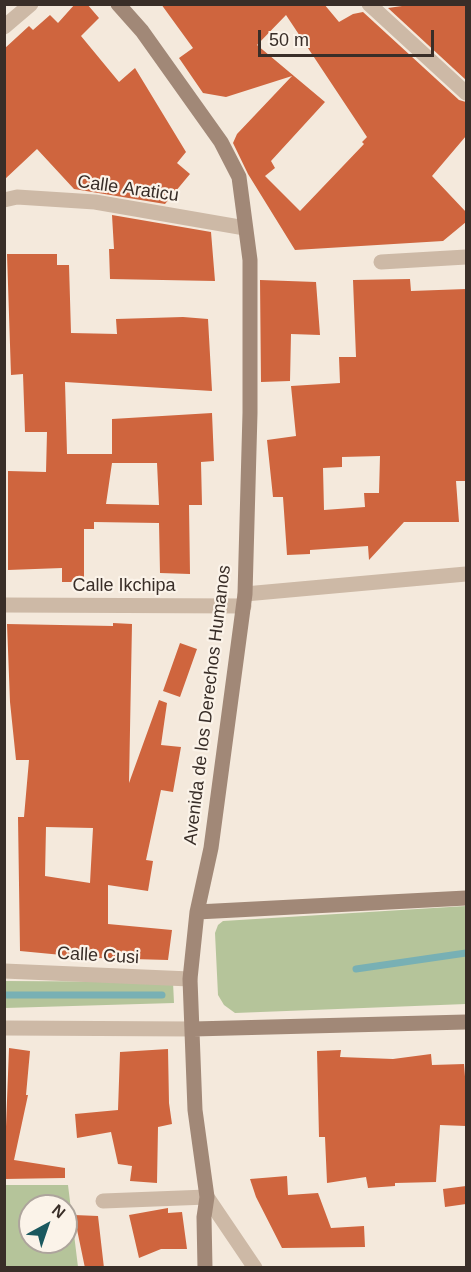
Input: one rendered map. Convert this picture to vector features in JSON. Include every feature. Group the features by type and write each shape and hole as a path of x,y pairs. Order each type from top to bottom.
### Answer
{"street":[{"path":"4,27 31,4"},
{"name":"Avenida de los Derechos Humanos","path":"118,4 142,31 221,142 239,177 249,260 250,413 245,600 211,848 197,912 190,979 195,1110 207,1197 204,1217 204,1268"},
{"path":"369,4 466,93"},
{"name":"Calle Araticu","path":"4,200 17,197 94,202 245,228"},
{"path":"381,262 466,257"},
{"name":"Calle Ikchipa","path":"4,605 245,600 466,574"},
{"path":"197,912 466,898"},
{"name":"Calle Cusi","path":"4,971 190,979"},
{"path":"4,1028 193,1029 466,1022"},
{"path":"103,1201 207,1197 255,1268"}],"green space":[{"path":"466,906 466,1004 235,1013 224,1005 218,995 215,933 218,925 223,921"},
{"path":"4,981 173,982 174,1003 5,1008"},
{"path":"5,1185 68,1185 69,1194 18,1194 18,1254 76,1254 78,1267 5,1267"}],"building":[{"path":"75,4 87,4 99,18 81,36 119,82 135,68 186,152 177,163 190,174 165,204 74,189 37,149 4,180 4,49 29,26 33,30 50,15 58,23"},
{"path":"161,4 324,4 339,22 353,14 363,12 459,100 466,102 466,136 432,176 466,212 466,222 443,241 295,250 248,174 233,143 237,134 292,76 226,97 203,93 179,58 193,48","holes":["286,15 367,137 362,142 364,144 300,211 265,176 275,168 271,161 325,102 257,45"]},
{"path":"416,4 466,4 466,80 388,8"},
{"path":"112,215 211,232 215,281 110,279 109,249 114,249"},
{"path":"7,254 57,254 57,265 69,265 71,333 117,334 116,319 183,317 208,319 212,391 65,382 67,454 112,454 112,419 212,413 214,461 201,462 202,505 189,505 190,574 160,573 159,523 94,522 94,529 84,529 84,582 62,582 62,568 8,570 8,471 46,472 47,432 25,432 23,374 11,375","holes":["112,463 157,463 159,505 106,504"]},
{"path":"410,279 411,291 466,289 466,481 456,481 459,522 404,522 369,560 368,546 310,550 310,554 287,555 283,497 273,497 267,440 296,436 291,386 340,383 339,357 356,357 353,280","holes":["380,456 379,493 364,493 365,507 324,510 323,468 342,467 342,457"]},
{"path":"260,280 316,282 320,335 291,334 290,381 261,382"},
{"path":"113,623 132,624 129,783 159,700 167,703 161,745 181,747 173,792 161,790 146,860 153,861 148,891 108,885 108,924 172,930 168,960 62,957 62,955 20,951 18,817 24,817 29,760 16,760 10,702 7,624 113,626","holes":["46,827 93,828 90,883 45,876"]},
{"path":"180,643 197,649 180,697 163,691"},
{"path":"9,1048 30,1051 26,1095 28,1095 14,1160 65,1168 65,1178 4,1179"},
{"path":"168,1049 169,1103 172,1124 158,1127 157,1183 130,1181 132,1166 118,1164 111,1132 77,1138 75,1114 118,1110 120,1052"},
{"path":"341,1050 340,1057 393,1059 431,1054 432,1065 464,1064 466,1126 440,1125 436,1182 395,1183 395,1186 368,1188 366,1177 327,1183 325,1137 319,1137 317,1051"},
{"path":"287,1176 288,1195 318,1193 331,1228 364,1226 365,1247 282,1248 256,1197 250,1179"},
{"path":"466,1186 466,1204 445,1207 443,1189"},
{"path":"168,1208 168,1213 182,1212 187,1249 161,1249 139,1258 129,1215"},
{"path":"78,1215 98,1216 104,1268 85,1268 78,1234"}],"waterway":[{"path":"356,969 466,953"},
{"path":"4,995 162,995"}]}
